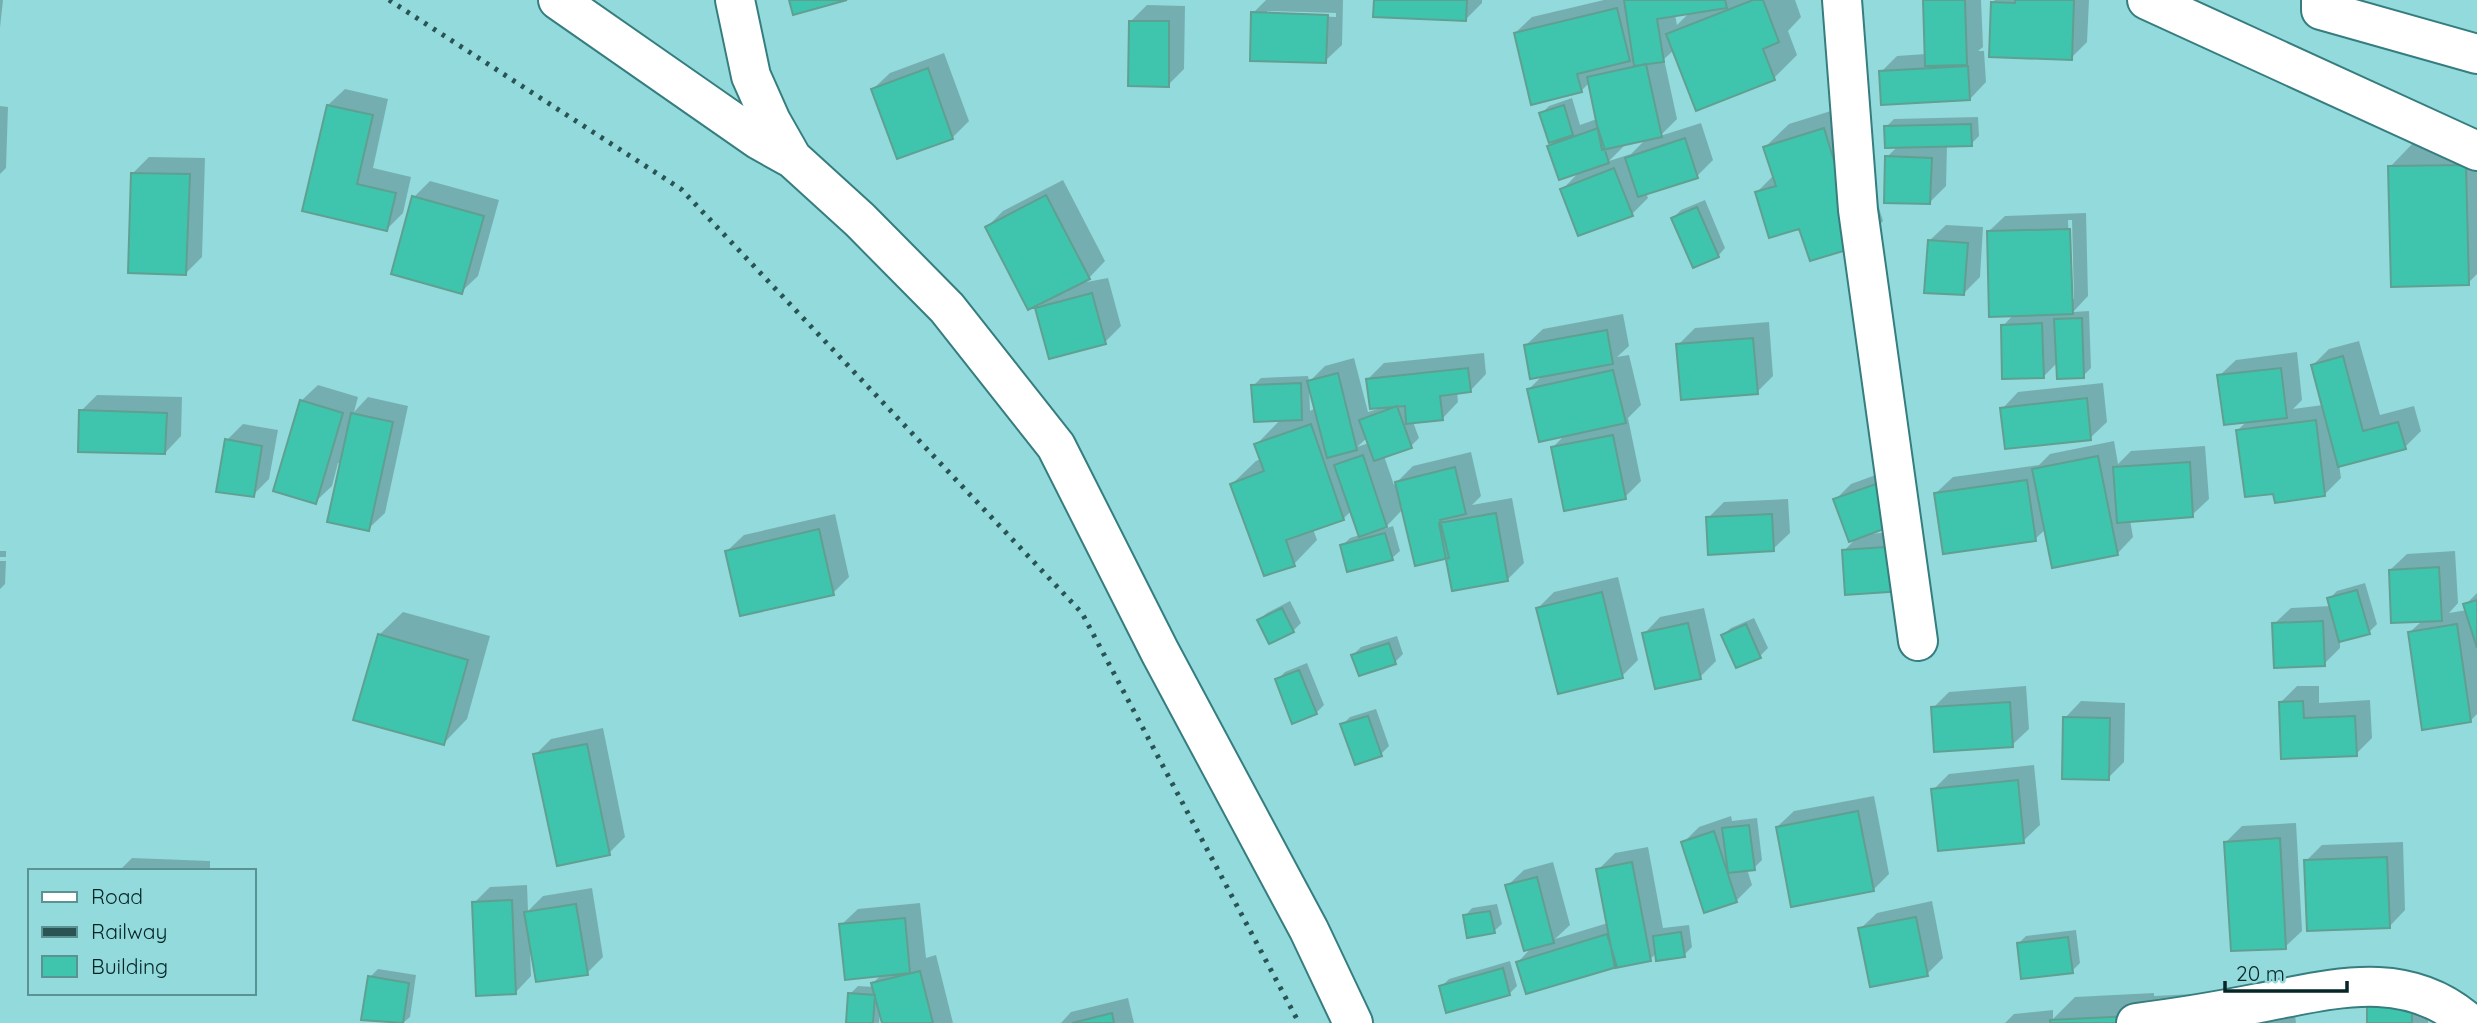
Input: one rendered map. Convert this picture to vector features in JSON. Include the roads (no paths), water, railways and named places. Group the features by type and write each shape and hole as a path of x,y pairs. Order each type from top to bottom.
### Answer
{"street":[{"path":"558,0 759,140 793,159 860,220 947,308 1056,446 1160,652 1308,930 1353,1023"},
{"path":"735,0 751,76 771,121 793,159"},
{"path":"1842,0 1858,209 1918,641"},
{"path":"2147,0 2477,150"},
{"path":"2321,0 2321,10 2477,54"},
{"path":"2136,1023 2194,1016 2353,986 2393,987 2422,994 2456,1012 2469,1023"}],"railway":[{"path":"389,0 681,189 1082,613 1299,1023"}]}
